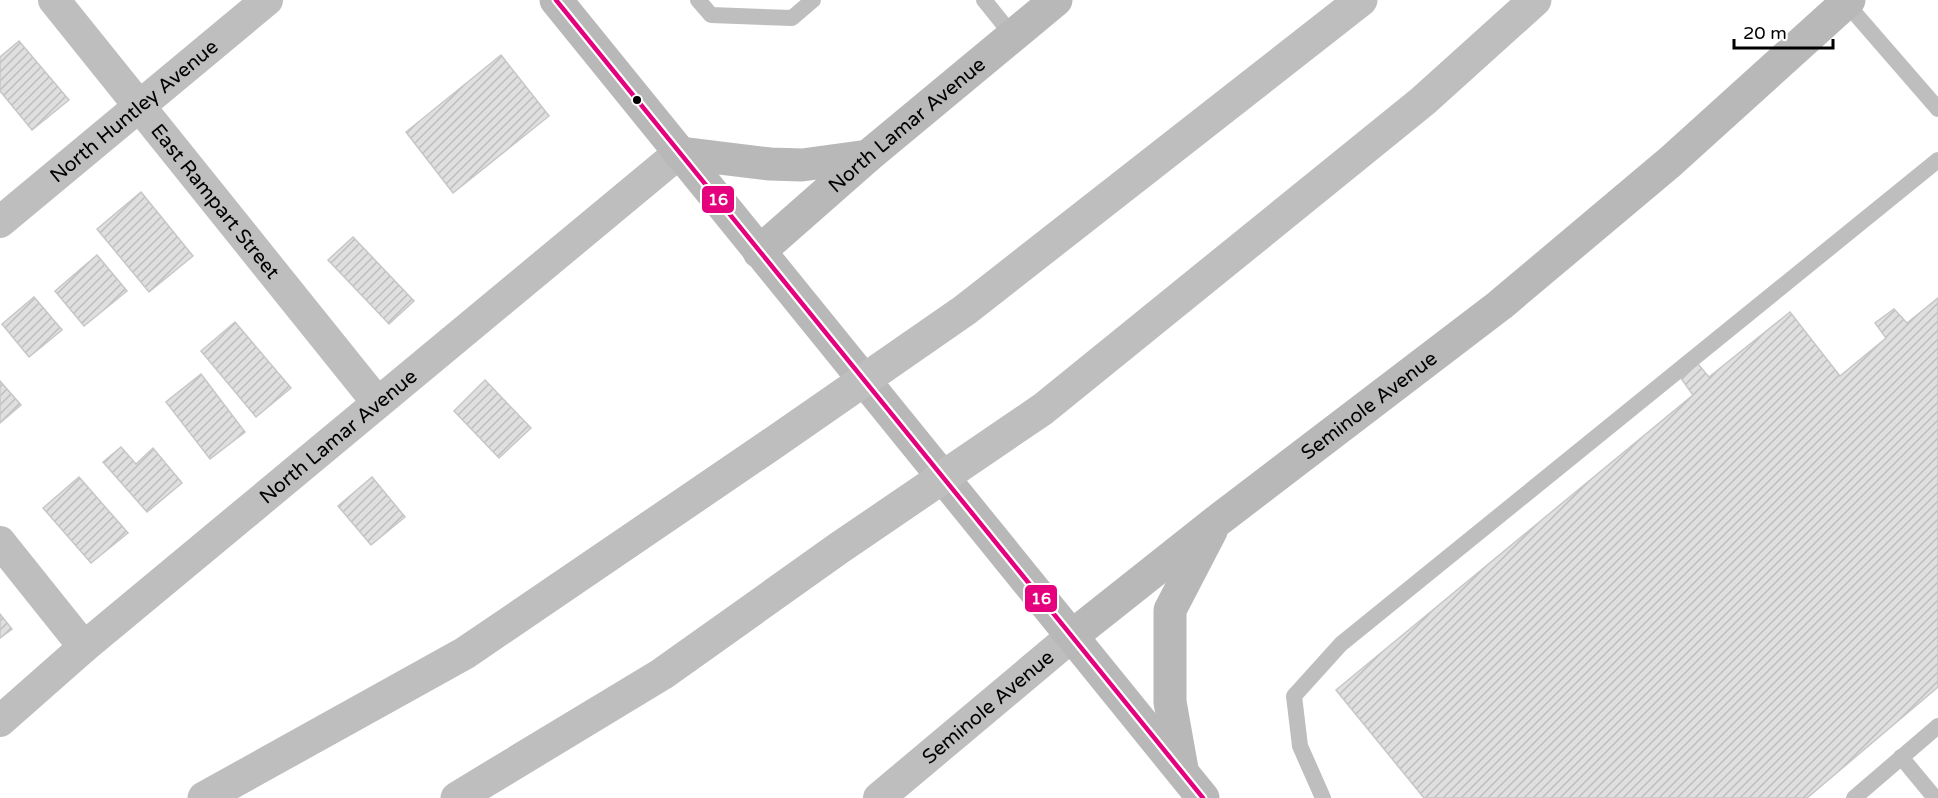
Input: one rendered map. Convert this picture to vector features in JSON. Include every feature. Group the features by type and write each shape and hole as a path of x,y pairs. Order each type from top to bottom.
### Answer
{"highway":[{"path":"204,798 465,653 766,448 965,310 1361,0"},
{"path":"457,798 662,674 839,548 1043,409 1423,101 1535,0"}],"main road":[{"path":"556,0 1193,786"},
{"name":"North Lamar Avenue","path":"759,252 868,156 1056,0"},
{"name":"Seminole Avenue","path":"1072,636 1217,521 1500,305 1670,162 1847,1"},
{"path":"679,153 770,164 802,165 868,156"},
{"path":"1193,786 1170,702 1170,610 1217,521"}],"street":[{"name":"East Rampart Street","path":"54,0 377,402"},
{"name":"North Huntley Avenue","path":"0,222 267,0"},
{"name":"North Lamar Avenue","path":"0,721 84,647 679,153"},
{"path":"0,542 84,647"},
{"name":"Seminole Avenue","path":"879,798 1072,636"}],"lane":[{"path":"698,0 711,15 792,18 813,0"},
{"path":"984,0 1013,36"},
{"path":"1847,1 1938,109"},
{"path":"1323,798 1300,746 1294,696 1341,644 1938,160"},
{"path":"1854,798 1938,726"},
{"path":"1901,757 1935,798"}],"building":[{"path":"19,41 69,100 32,130 0,91 0,57"},
{"path":"501,55 549,116 453,193 406,132"},
{"path":"141,192 193,256 149,292 97,229"},
{"path":"353,237 414,301 389,324 328,260"},
{"path":"97,255 127,291 84,326 55,291"},
{"path":"34,297 62,330 29,357 2,324"},
{"path":"1938,298 1938,687 1807,798 1424,798 1336,690 1693,395 1680,377 1698,364 1709,377 1790,312 1840,376 1886,338 1875,323 1894,309 1907,323"},
{"path":"235,322 291,388 256,417 201,351"},
{"path":"201,374 245,432 210,459 166,402"},
{"path":"485,380 531,428 499,458 454,411"},
{"path":"0,381 21,405 0,423"},
{"path":"121,447 136,464 153,448 182,483 147,512 103,462"},
{"path":"79,477 128,533 91,563 43,508"},
{"path":"372,477 405,517 371,545 338,506"},
{"path":"0,614 12,629 0,638"}],"transit line":[{"name":"16","path":"556,0 1203,798"}]}
